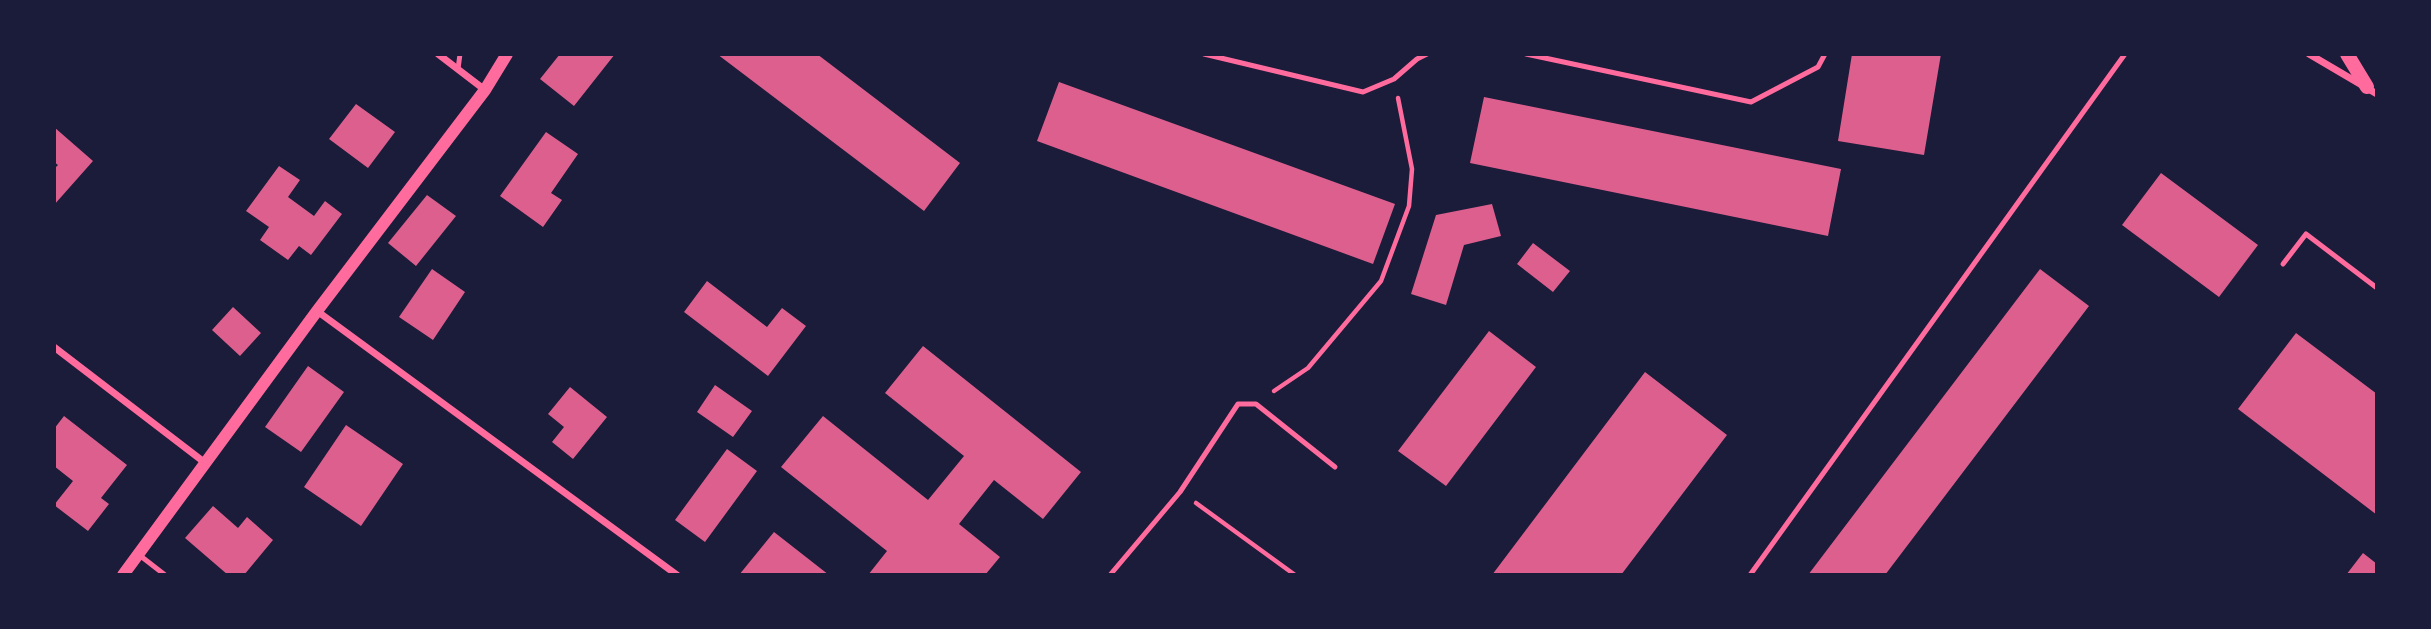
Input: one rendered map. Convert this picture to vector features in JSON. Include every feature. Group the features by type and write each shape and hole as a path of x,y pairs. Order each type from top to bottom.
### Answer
{"main road":[{"path":"2347,54 2372,90"}],"street":[{"path":"438,54 485,90"},
{"path":"123,575 204,462 485,90 507,54"},
{"path":"2309,54 2372,90"},
{"path":"317,311 677,575"},
{"path":"54,347 204,462"}],"lane":[{"path":"458,69 460,54"},
{"path":"1204,54 1363,92 1394,79 1427,54"},
{"path":"1526,54 1751,102 1818,67 1825,54"},
{"path":"1750,575 2125,54"},
{"path":"2283,264 2306,234 2377,288"},
{"path":"1110,575 1180,492 1238,404 1256,404 1335,467"},
{"path":"138,554 165,575"}],"path":[{"path":"1256,404 1308,368 1381,281 1409,206 1412,169 1394,79"},
{"path":"1180,492 1295,575"}],"building":[{"path":"560,54 615,54 574,106 540,79"},
{"path":"717,54 817,54 960,163 924,211"},
{"path":"1852,54 1941,54 1924,155 1838,141"},
{"path":"1059,82 1395,204 1373,264 1037,141"},
{"path":"1484,97 1841,169 1828,236 1470,163"},
{"path":"356,104 395,132 368,168 329,139"},
{"path":"54,127 93,161 54,205 54,169 58,165 54,162"},
{"path":"546,132 578,154 551,193 562,200 543,227 500,196"},
{"path":"279,166 300,180 288,197 314,216 325,201 342,214 311,255 299,246 288,260 260,240 269,227 246,211"},
{"path":"2161,173 2258,245 2219,297 2122,225"},
{"path":"427,195 456,216 416,266 388,243"},
{"path":"1492,204 1501,236 1464,245 1446,305 1411,294 1436,215"},
{"path":"1533,243 1570,271 1553,292 1517,264"},
{"path":"432,269 465,292 433,340 399,317"},
{"path":"2040,269 2089,306 1885,575 1808,575"},
{"path":"707,281 767,327 782,308 806,326 768,376 684,312"},
{"path":"233,307 261,333 240,356 212,330"},
{"path":"1489,331 1536,367 1446,486 1398,451"},
{"path":"2296,333 2377,394 2377,515 2238,409"},
{"path":"923,346 1081,472 1043,519 994,480 959,524 1000,557 985,575 868,575 887,551 781,467 823,416 928,500 964,456 885,393"},
{"path":"308,366 344,392 301,452 265,427"},
{"path":"1645,372 1727,435 1621,575 1492,575"},
{"path":"715,385 752,411 733,437 697,412"},
{"path":"570,387 607,417 573,459 552,442 564,427 548,414"},
{"path":"64,416 127,465 101,498 109,504 88,531 54,505 73,481 54,466 54,429"},
{"path":"346,425 403,464 361,526 304,487"},
{"path":"727,449 757,471 705,542 675,520"},
{"path":"213,506 238,528 247,517 273,540 244,575 228,575 185,538"},
{"path":"774,532 829,575 739,575"},
{"path":"2363,553 2377,564 2377,575 2346,575"}]}
